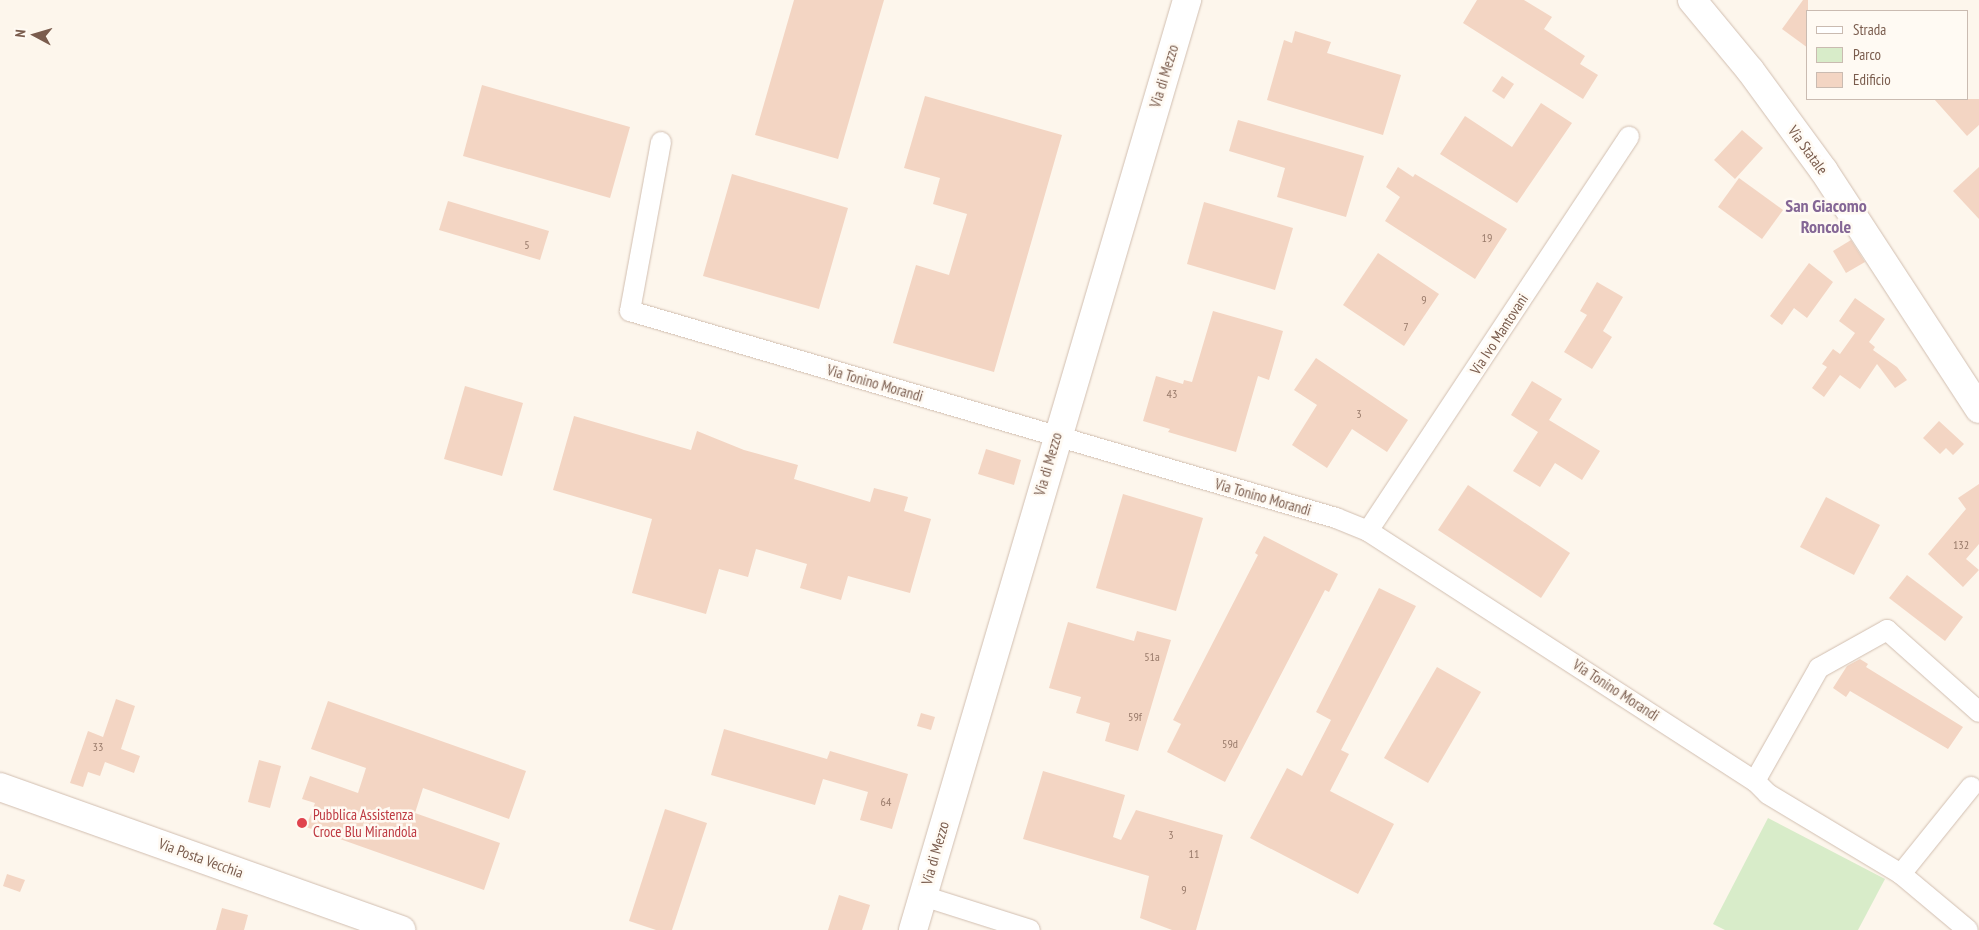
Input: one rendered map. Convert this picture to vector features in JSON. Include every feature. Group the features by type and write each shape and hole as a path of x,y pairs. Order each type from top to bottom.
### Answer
{"street":[{"name":"Via di Mezzo","path":"913,930 1056,436 1187,0"},
{"name":"Via Statale","path":"1692,0 1750,70 1824,171 1979,408"},
{"name":"Via Ivo Mantovani","path":"1368,530 1629,137"},
{"name":"Via Tonino Morandi","path":"662,142 630,311 1336,518 1368,530 1755,781 1768,794 1901,874 1968,930"},
{"path":"1755,781 1819,668 1887,630 1979,712"},
{"name":"Via Posta Vecchia","path":"0,787 401,930"},
{"path":"1901,874 1971,787"},
{"path":"923,896 1030,930"}],"green space":[{"path":"1768,818 1885,879 1858,930 1725,930 1713,924"}],"building":[{"path":"794,0 884,0 838,159 755,135"},
{"path":"1477,0 1524,0 1552,17 1544,29 1585,56 1580,64 1598,75 1583,99 1463,23"},
{"path":"1803,0 1808,0 1808,10 1806,10 1806,47 1782,29"},
{"path":"1295,31 1331,42 1327,53 1401,75 1383,135 1267,100 1284,40 1292,43"},
{"path":"1502,76 1514,84 1504,99 1492,91"},
{"path":"482,85 630,127 610,198 463,156"},
{"path":"925,96 1062,135 994,372 893,343 916,265 949,275 967,214 933,204 940,178 904,168"},
{"path":"1979,99 1979,125 1967,136 1935,100"},
{"path":"1541,103 1572,123 1517,203 1440,154 1465,116 1512,147"},
{"path":"1238,120 1364,156 1346,217 1277,197 1285,168 1229,151"},
{"path":"1742,130 1763,148 1735,179 1714,160"},
{"path":"1398,167 1413,177 1415,174 1507,229 1475,279 1385,221 1400,197 1386,187"},
{"path":"1979,167 1979,219 1953,191"},
{"path":"732,174 848,208 819,309 703,276"},
{"path":"1739,178 1783,210 1762,239 1718,207"},
{"path":"448,201 549,231 540,260 439,230"},
{"path":"1204,202 1293,228 1275,290 1187,264"},
{"path":"1851,240 1865,262 1846,273 1833,251"},
{"path":"1378,253 1439,294 1404,346 1343,305"},
{"path":"1809,263 1833,282 1807,318 1794,308 1782,325 1770,316"},
{"path":"1597,282 1623,297 1603,331 1612,337 1592,369 1564,352 1587,315 1580,311"},
{"path":"1855,298 1885,319 1869,342 1875,347 1873,350 1897,367 1907,380 1895,388 1877,364 1860,389 1840,375 1824,397 1812,388 1827,367 1822,364 1833,349 1840,354 1855,333 1839,321"},
{"path":"1213,311 1283,331 1269,380 1258,376 1236,452 1168,432 1170,429 1143,421 1156,376 1183,384 1184,380 1192,382"},
{"path":"1316,358 1408,420 1387,452 1352,429 1327,468 1292,445 1317,405 1294,390"},
{"path":"1532,381 1562,399 1549,420 1600,451 1582,480 1555,463 1540,487 1513,471 1538,432 1511,415"},
{"path":"465,386 523,403 502,476 444,459"},
{"path":"574,416 691,450 697,431 744,450 798,465 794,479 870,502 874,488 908,497 904,511 931,519 910,593 848,576 841,600 800,588 807,564 756,549 748,577 719,569 706,614 632,593 652,519 553,490"},
{"path":"1939,421 1964,444 1953,455 1946,448 1940,454 1923,438"},
{"path":"986,449 1021,460 1014,485 978,474"},
{"path":"1979,484 1979,544 1966,559 1979,570 1963,587 1928,554 1966,509 1958,498"},
{"path":"1468,485 1570,553 1541,598 1438,530"},
{"path":"1123,494 1203,518 1176,611 1096,588"},
{"path":"1826,497 1880,525 1854,575 1800,547"},
{"path":"1264,536 1338,574 1329,592 1325,590 1225,782 1167,752 1181,724 1173,720 1258,555 1255,553"},
{"path":"1907,575 1963,617 1945,641 1889,598"},
{"path":"1379,588 1416,606 1341,750 1349,754 1330,791 1394,824 1358,894 1250,838 1287,768 1302,776 1331,720 1316,712"},
{"path":"1068,622 1134,641 1137,631 1171,640 1138,751 1105,741 1110,723 1076,713 1081,697 1049,688"},
{"path":"1860,659 1868,664 1866,667 1963,727 1948,749 1850,691 1846,697 1833,688 1847,666"},
{"path":"1437,667 1481,692 1428,783 1384,758"},
{"path":"116,699 135,706 121,749 140,756 134,773 105,762 100,776 88,772 83,787 70,783 88,731 103,737"},
{"path":"328,701 526,771 509,819 423,788 415,813 500,843 484,890 306,827 315,803 302,799 310,776 358,793 366,768 311,749"},
{"path":"921,713 935,717 931,730 917,726"},
{"path":"724,729 827,759 830,751 908,774 892,829 860,820 868,792 823,779 815,805 711,775"},
{"path":"259,760 281,766 270,808 248,802"},
{"path":"1043,771 1125,795 1113,837 1121,840 1136,810 1223,835 1196,930 1172,930 1140,918 1149,876 1023,839"},
{"path":"665,809 707,823 672,930 656,930 629,921"},
{"path":"7,874 25,880 20,892 3,886"},
{"path":"839,895 870,905 862,930 828,930"},
{"path":"222,908 248,915 244,930 216,930"}],"place":[{"name":"Pubblica Assistenza Croce Blu Mirandola","path":"302,823"}],"district":[{"name":"San Giacomo Roncole","path":"1826,217"}]}
